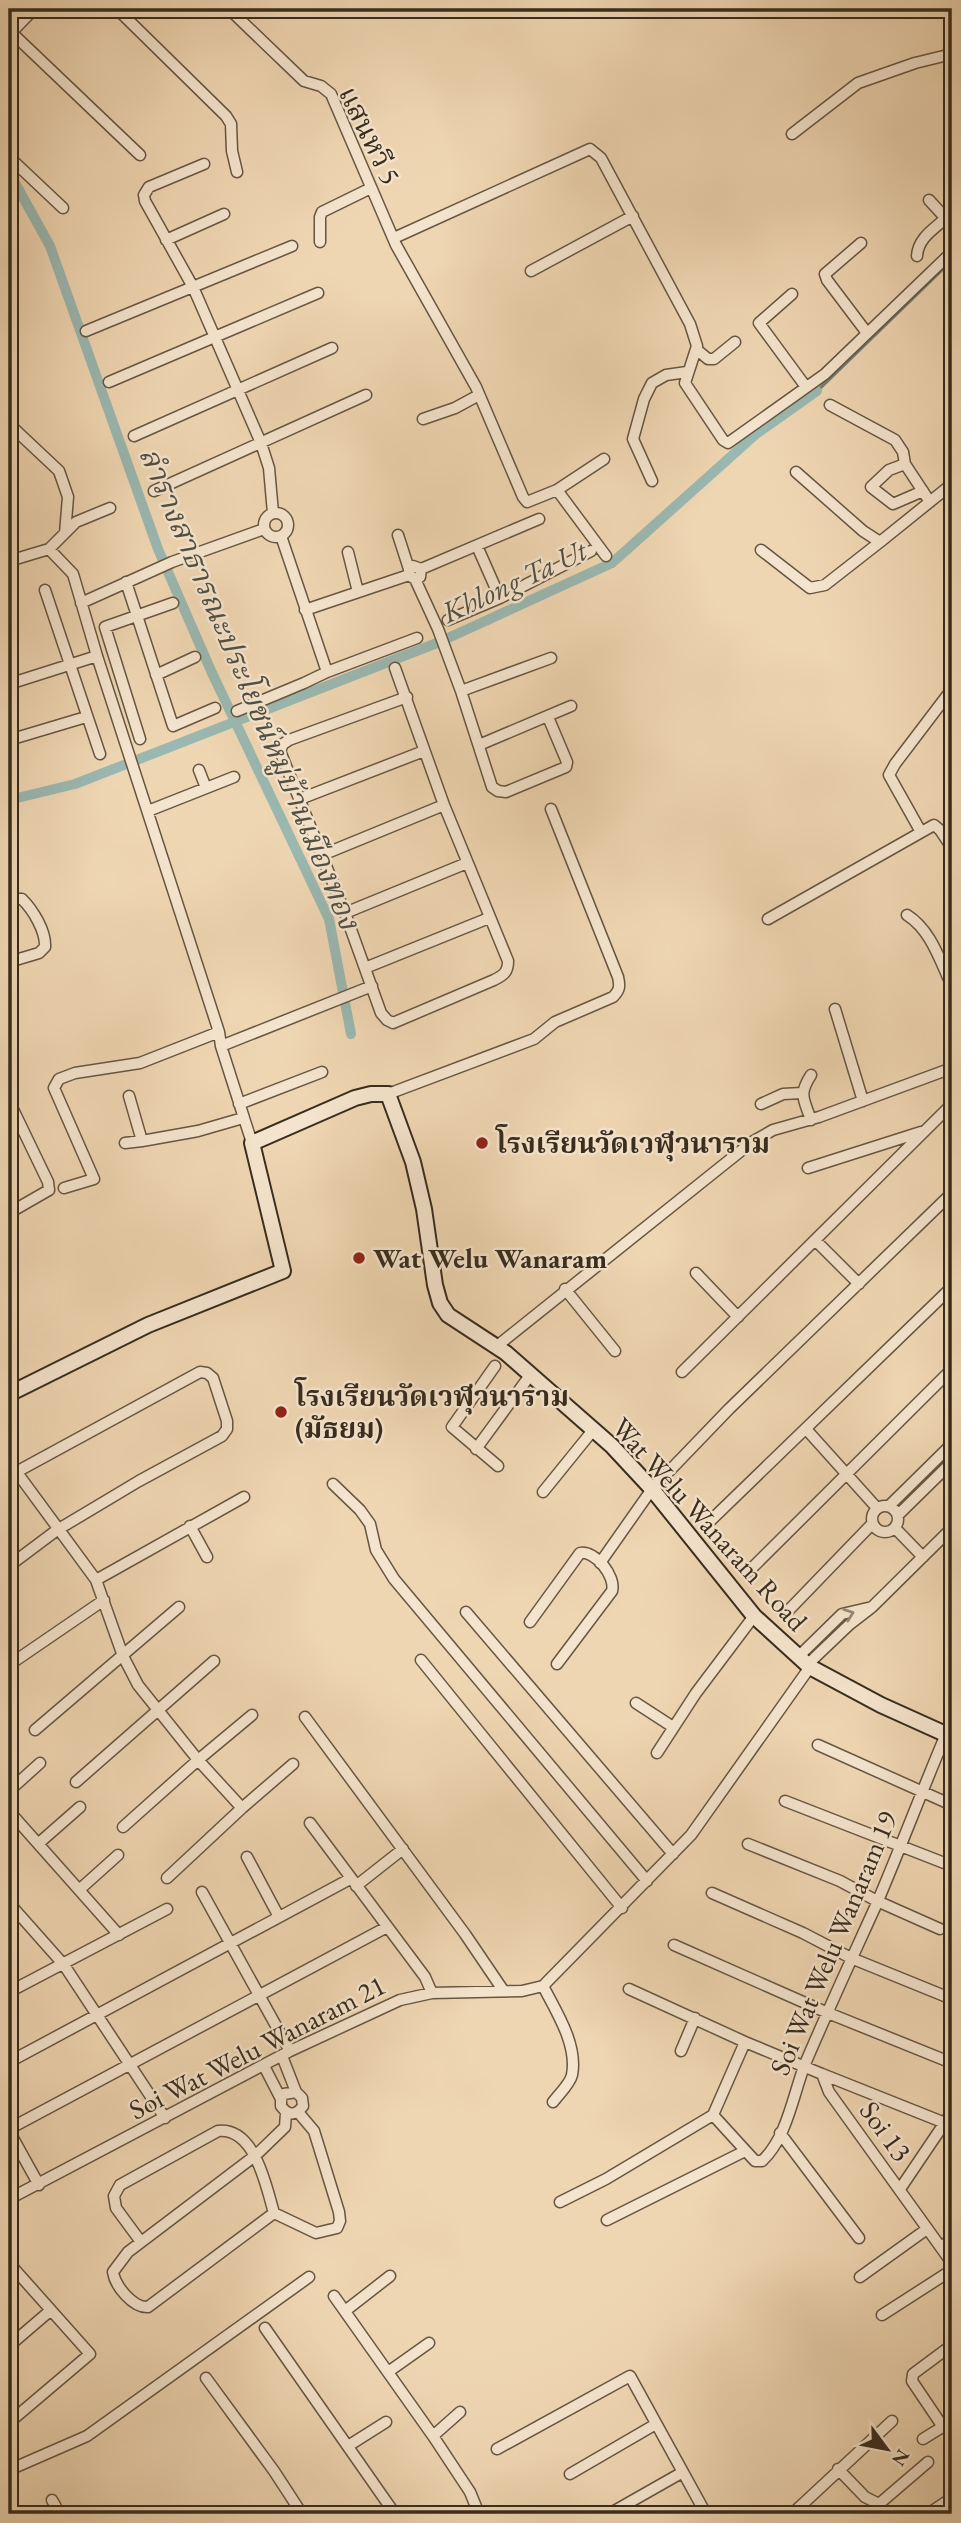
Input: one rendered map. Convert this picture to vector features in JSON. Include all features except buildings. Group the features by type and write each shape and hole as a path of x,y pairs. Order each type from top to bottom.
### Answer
{"street":[{"path":"34,9 10,33 140,155"},
{"path":"117,9 226,116 231,124 232,151 237,173"},
{"name":"แสนหวี 5","path":"229,9 304,81 321,86 331,94 396,245 479,395 527,502 556,490"},
{"path":"792,134 858,83 915,63 952,54"},
{"path":"394,238 590,149 601,158 690,324 696,349 685,383 723,440 728,443 825,374 952,252"},
{"path":"9,157 63,208"},
{"path":"204,164 145,191 145,201 192,287 261,443 269,468 273,513"},
{"path":"320,242 320,217 323,212 371,188"},
{"path":"917,256 923,239 949,222 929,200"},
{"path":"166,240 224,214"},
{"path":"531,271 632,216"},
{"path":"861,243 825,274 867,333"},
{"path":"86,331 292,246"},
{"path":"109,382 318,293"},
{"path":"792,293 759,323 806,387"},
{"path":"696,349 708,359 714,359 735,342"},
{"path":"134,436 332,348"},
{"path":"652,481 634,439 644,400 652,383 666,375 687,372"},
{"path":"154,491 366,395"},
{"path":"423,419 455,408 479,395"},
{"path":"830,404 895,440 903,452 905,464 930,502"},
{"path":"9,424 59,471 68,497 65,533"},
{"path":"604,458 556,490 606,556"},
{"path":"905,464 889,470 871,487 893,504 923,491"},
{"path":"796,471 863,531 880,542"},
{"path":"761,550 810,588 825,585 952,484"},
{"path":"9,561 49,549 76,522 110,508"},
{"path":"273,513 286,519 287,529 281,536 271,536 264,529 265,519 273,513"},
{"path":"305,610 411,574 420,577 421,569 540,519"},
{"path":"81,603 160,566 264,529"},
{"path":"398,535 411,574 444,645 492,788 498,792 506,792 562,770 567,762 548,716"},
{"path":"281,536 327,672"},
{"path":"477,546 500,598"},
{"path":"9,1394 148,1325 283,1271 252,1143 219,1032 128,755 73,574 49,549"},
{"path":"448,620 500,598 591,551"},
{"path":"348,552 358,592"},
{"path":"126,582 173,726 215,708"},
{"path":"45,590 100,754"},
{"path":"140,739 105,626 173,603"},
{"path":"237,710 417,638"},
{"path":"9,684 97,656"},
{"path":"156,675 195,657"},
{"path":"461,691 551,658"},
{"path":"395,668 407,698 444,806 508,961 508,968 504,975 393,1023 381,1013 345,913 280,751 283,744 407,698"},
{"path":"920,832 889,775 952,689"},
{"path":"479,745 571,706"},
{"path":"9,740 86,717"},
{"path":"300,799 424,751"},
{"path":"199,770 206,788"},
{"path":"148,811 234,777"},
{"path":"322,855 444,806"},
{"path":"252,1143 355,1098 388,1094 534,1039 555,1022 618,993 618,976 551,809"},
{"path":"768,919 934,825 952,848"},
{"path":"345,913 467,863"},
{"path":"9,900 22,899 30,907 46,939 45,947 39,953 9,962"},
{"path":"908,915 920,924 927,934 952,986"},
{"path":"365,968 489,918"},
{"path":"221,1046 372,986"},
{"path":"835,1009 863,1101"},
{"path":"64,1188 93,1179 54,1088 58,1079 75,1073 140,1063 219,1032"},
{"path":"497,1346 752,1142 773,1130 811,1120 952,1068"},
{"path":"239,1104 322,1072"},
{"path":"811,1075 802,1093 811,1120"},
{"path":"761,1104 783,1094 802,1093"},
{"name":"Wat Welu Wanaram Road","path":"388,1094 413,1161 440,1303 457,1323 497,1346 594,1429 652,1489 754,1616 805,1663 881,1705 949,1735"},
{"path":"129,1096 142,1142"},
{"path":"9,1101 48,1182 48,1190 9,1213"},
{"path":"682,1372 952,1104"},
{"path":"125,1143 184,1134 243,1118"},
{"path":"808,1168 925,1131"},
{"path":"600,1563 652,1489 729,1409 952,1193"},
{"path":"815,1240 859,1284"},
{"path":"696,1273 738,1317"},
{"path":"706,1525 952,1287"},
{"path":"565,1289 615,1351"},
{"path":"495,1367 452,1427 498,1466"},
{"path":"748,1572 952,1368"},
{"path":"9,1566 57,1530 222,1436 227,1429 227,1421 213,1378 200,1372 10,1465 57,1530 96,1580 124,1656 138,1685 198,1760 242,1808"},
{"path":"476,1448 531,1374"},
{"path":"543,1492 594,1429"},
{"path":"806,1429 877,1508"},
{"path":"786,1613 872,1524 872,1515 877,1508 889,1506 952,1444"},
{"path":"895,1528 898,1515 952,1462"},
{"path":"333,1484 360,1510 370,1524 376,1550 394,1579 647,1881"},
{"path":"96,1580 244,1497"},
{"path":"889,1506 898,1515"},
{"path":"872,1524 882,1532 895,1528"},
{"path":"190,1526 207,1557"},
{"path":"895,1528 923,1557"},
{"path":"553,2102 572,2077 573,2063 564,2024 542,1986 622,1908 709,1812 805,1663 872,1607 952,1528"},
{"path":"530,1622 580,1553 591,1554 611,1577 614,1584 612,1591 556,1664"},
{"path":"9,1665 104,1601"},
{"path":"35,1730 179,1607"},
{"path":"466,1612 673,1854"},
{"path":"657,1753 696,1692 754,1616"},
{"path":"421,1660 622,1908"},
{"path":"76,1782 214,1661"},
{"path":"636,1703 673,1727"},
{"path":"123,1827 252,1715"},
{"path":"305,1717 503,1990"},
{"name":"Soi Wat Welu Wanaram 19","path":"744,2151 755,2161 762,2161 768,2156 780,2133 805,2066 877,1902 921,1791 949,1735 952,1720"},
{"path":"818,1745 952,1805"},
{"path":"9,1791 40,1763"},
{"path":"167,1878 293,1764"},
{"path":"785,1801 952,1866"},
{"path":"39,1843 80,1807"},
{"path":"9,1811 119,1935"},
{"path":"310,1823 425,1977 432,1993"},
{"path":"748,1844 840,1881 877,1902 940,1929"},
{"path":"9,2062 279,1917 353,1882 403,1849"},
{"path":"79,1890 118,1855"},
{"path":"247,1857 279,1917"},
{"path":"202,1892 259,1996 286,2053 296,2092 302,2098 303,2106 298,2112 292,2115 286,2113 264,2066"},
{"path":"712,1893 803,1933 851,1958 952,1999"},
{"path":"9,1903 64,1965 165,2118"},
{"path":"9,1991 64,1965 167,1909"},
{"path":"39,2185 9,2130 387,1927"},
{"path":"674,1945 828,2013 952,2063"},
{"name":"Soi Wat Welu Wanaram 21","path":"9,2199 286,2053 400,2000 432,1993 522,1991 542,1986"},
{"path":"629,1989 745,2042 945,2123"},
{"path":"681,2051 695,2018"},
{"path":"560,2202 606,2179 713,2115 745,2042"},
{"name":"Soi 13","path":"821,2074 829,2092 952,2263"},
{"path":"281,2099 285,2094 296,2092"},
{"path":"141,2242 116,2208 114,2196 120,2186 218,2131 227,2130 234,2133 256,2155 274,2213 316,2233 337,2228 340,2221 314,2131 298,2112"},
{"path":"900,2189 952,2112"},
{"path":"274,2213 148,2307 141,2308 135,2304 114,2279 113,2272 128,2252 256,2155 285,2127 286,2113"},
{"path":"607,2220 744,2151 713,2115"},
{"path":"780,2133 859,2238"},
{"path":"860,2277 927,2229"},
{"path":"941,2247 952,2239"},
{"path":"9,2265 90,2354 11,2421 9,2470 88,2436 309,2277"},
{"path":"882,2315 952,2270"},
{"path":"345,2311 390,2276"},
{"path":"334,2296 433,2435 470,2492 479,2514"},
{"path":"9,2346 51,2310"},
{"path":"265,2328 395,2514"},
{"path":"388,2372 429,2343"},
{"path":"923,2439 948,2424 912,2381 913,2374 952,2345"},
{"path":"497,2449 630,2376 706,2514"},
{"path":"206,2378 302,2514"},
{"path":"433,2435 460,2412"},
{"path":"792,2514 892,2421"},
{"path":"348,2446 386,2422"},
{"path":"570,2474 656,2424"},
{"path":"865,2497 868,2513 928,2462"},
{"path":"838,2469 865,2497 879,2504 888,2514"},
{"path":"609,2514 683,2472"},
{"path":"52,2500 60,2514"},
{"path":"931,2513 948,2501 951,2514"}],"waterway":[{"name":"ลำรางสาธารณะประโยชน์หมู่บ้านเมืองทอง","path":"9,172 50,246 158,549 212,673 329,919 351,1034"},
{"name":"Khlong Ta Ut","path":"817,391 952,260"},
{"name":"Khlong Ta Ut","path":"9,800 75,784 437,643 612,563 756,434 817,391"}],"place":[{"name":"โรงเรียนวัดเวฬุวนาราม","path":"482,1143"},
{"name":"Wat Welu Wanaram","path":"359,1258"},
{"name":"โรงเรียนวัดเวฬุวนาราม (มัธยม)","path":"281,1412"}]}
